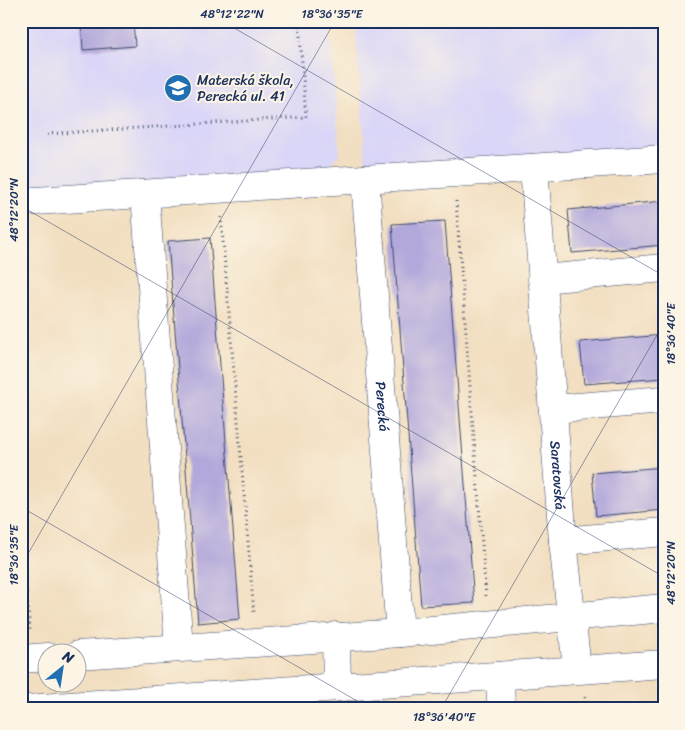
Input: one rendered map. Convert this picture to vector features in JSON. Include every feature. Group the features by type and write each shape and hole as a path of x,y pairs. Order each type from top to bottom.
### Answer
{"street":[{"path":"21,202 664,159"},
{"name":"Saratovská","path":"534,168 563,541 577,669"},
{"name":"Perecká","path":"365,179 400,633"},
{"path":"145,194 179,647"},
{"path":"542,279 664,268"},
{"path":"553,409 664,400"},
{"path":"563,541 664,532"},
{"path":"88,654 400,633 664,608"},
{"path":"336,636 337,687"},
{"path":"26,709 401,681 664,664"},
{"path":"500,676 501,709"}],"path":[{"path":"47,134 306,117 299,21"},
{"path":"454,174 488,625"},
{"path":"219,189 256,642"},
{"path":"21,529 34,658"}],"shaded area":[{"name":"Materská škola, Perecká ul. 41","path":"21,21 329,21 340,154 320,174 21,191"},
{"path":"355,21 664,21 664,147 366,166"}],"building":[{"path":"81,21 133,21 135,46 83,50"},
{"path":"664,201 664,245 572,253 568,210"},
{"path":"445,221 474,603 421,606 392,224"},
{"path":"210,238 240,619 198,623 168,241"},
{"path":"664,335 664,378 584,384 580,342"},
{"path":"664,467 664,510 596,516 592,473"}],"place":[{"name":"Materská škola, Perecká ul. 41","path":"178,88"}]}
